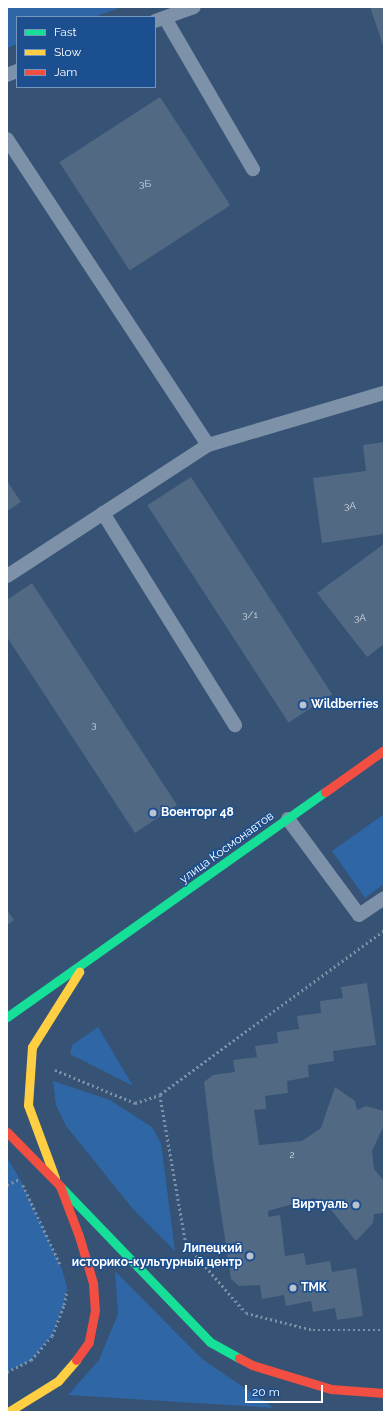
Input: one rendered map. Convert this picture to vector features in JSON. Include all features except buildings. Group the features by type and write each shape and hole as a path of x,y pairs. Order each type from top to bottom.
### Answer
{"main road":[{"name":"улица Космонавтов","path":"7,1017 84,965 384,750"},
{"name":"улица Космонавтов","path":"8,1412 58,1381 89,1342 95,1310 93,1283 79,1236 28,1105 32,1047 84,965"},
{"path":"7,1132 58,1182 210,1342 252,1365 332,1389 384,1393"}],"lane":[{"path":"194,7 160,19 253,169"},
{"path":"7,139 208,445"},
{"path":"7,576 208,445 384,393"},
{"path":"103,513 235,725"},
{"path":"288,819 359,915 384,898"}],"path":[{"path":"50,1068 134,1103 160,1095 384,931"},
{"path":"160,1095 186,1244 246,1313 313,1330 384,1330"},
{"path":"17,1172 62,1269"},
{"path":"7,1185 20,1178"},
{"path":"7,1372 31,1360 52,1336 64,1305 67,1287"}],"shaded area":[{"path":"7,7 122,7 97,16 16,16 16,44 7,48"},
{"path":"384,814 384,884 365,898 332,851"},
{"path":"98,1027 133,1086 70,1054 72,1045"},
{"path":"53,1081 110,1100 152,1127 161,1143 175,1251 133,1209 66,1126 56,1105"},
{"path":"7,1158 20,1179 62,1269 67,1287 64,1305 52,1336 31,1360 7,1372"},
{"path":"115,1271 202,1359 274,1408 68,1395 99,1360 118,1314"}],"traffic: fast":[{"path":"7,1017 325,792"},
{"path":"60,1186 210,1342 239,1358"}],"traffic: slow":[{"path":"55,1178 28,1105 32,1047 79,972"},
{"path":"8,1412 58,1381 76,1360"}],"traffic: jam":[{"path":"325,792 384,750"},
{"path":"7,1132 60,1186 79,1236 93,1283 95,1310 89,1342 76,1360"},
{"path":"239,1358 252,1365 331,1389 384,1393"}],"place":[{"name":"Wildberries","path":"303,705"},
{"name":"Военторг 48","path":"153,813"},
{"name":"Виртуаль","path":"356,1205"},
{"name":"Липецкий историко-культурный центр","path":"250,1256"},
{"name":"ТМК","path":"293,1288"}]}
